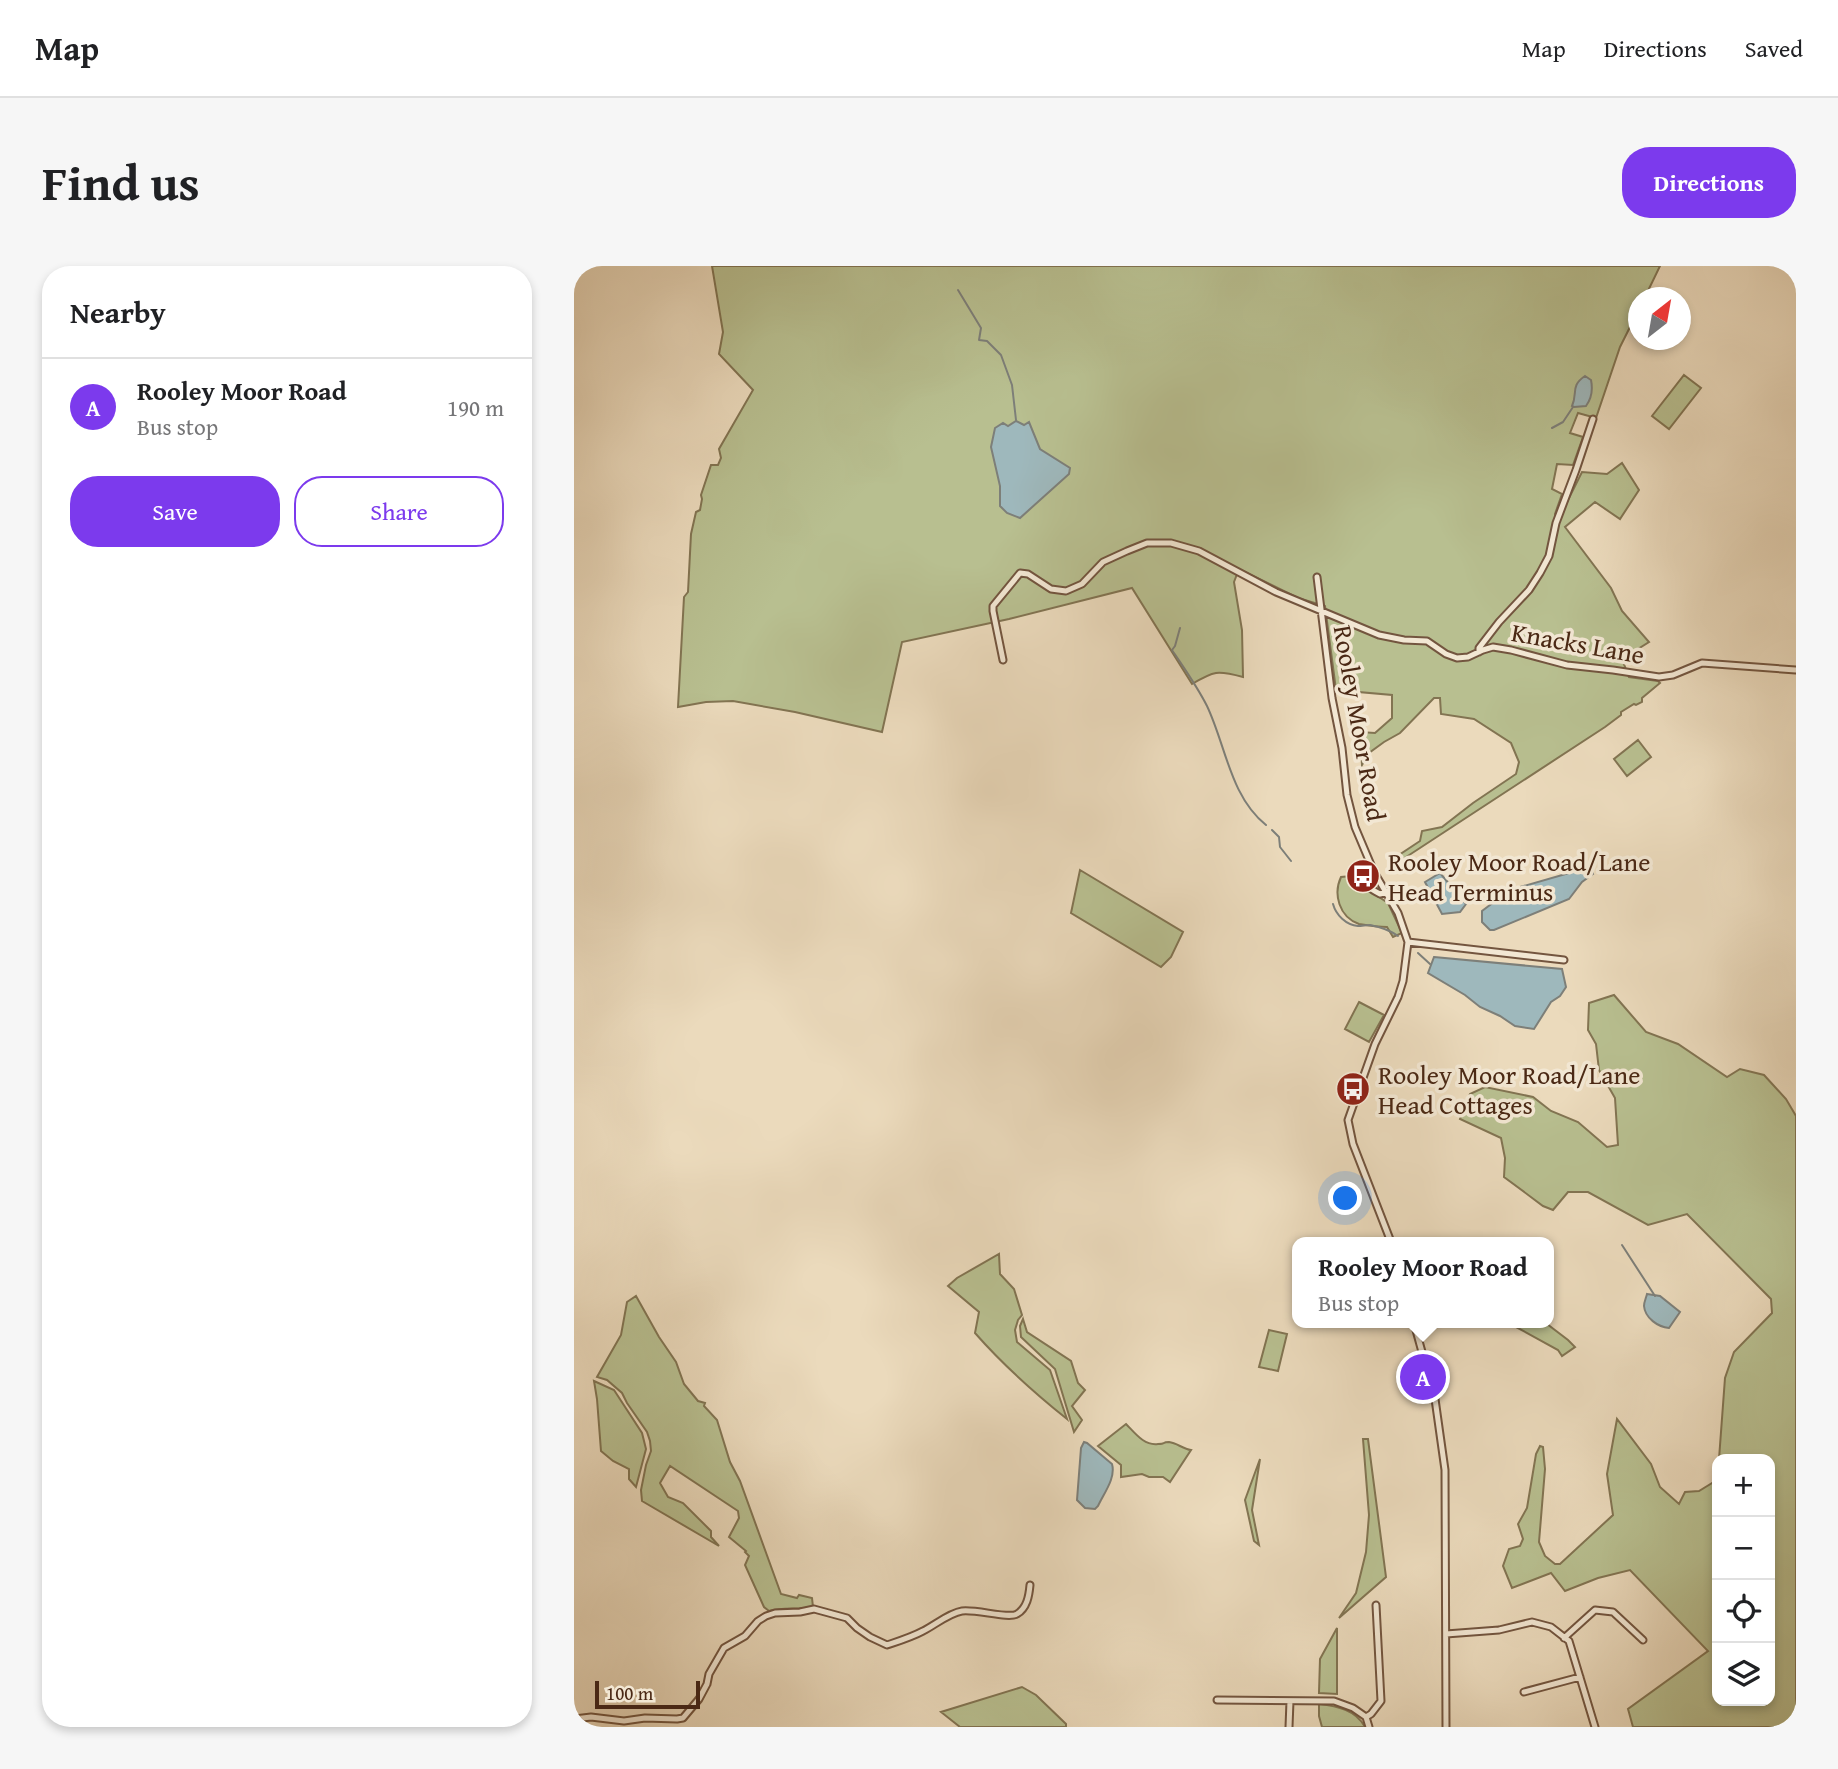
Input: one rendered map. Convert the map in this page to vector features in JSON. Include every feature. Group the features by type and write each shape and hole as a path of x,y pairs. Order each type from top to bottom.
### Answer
{"street":[{"path":"1479,652 1479,648 1529,590 1545,565 1556,523 1593,419"},
{"name":"Knacks Lane","path":"1003,660 993,606 1020,573 1028,574 1051,589 1066,591 1082,584 1103,562 1147,543 1171,543 1199,551 1276,592 1379,635 1427,641 1457,658 1468,657 1493,647 1567,666 1659,677 1674,675 1702,663 1796,670"},
{"name":"Rooley Moor Road","path":"1317,578 1347,795 1374,872 1398,912 1408,942 1398,998 1375,1044 1348,1120 1353,1144 1389,1237"},
{"name":"Rooley Moor Road","path":"1374,872 1366,877 1367,886 1380,894 1387,892"},
{"path":"1408,942 1564,960"},
{"path":"1415,1328 1435,1399 1445,1470 1446,1727"},
{"path":"574,1718 624,1721 645,1717 684,1718 699,1699 724,1648 745,1636 758,1621 775,1613 814,1609 848,1618 863,1633 887,1645 919,1633 958,1611 984,1611 1013,1616 1026,1605 1030,1585"},
{"path":"1366,1717 1381,1700 1376,1605"},
{"path":"1564,1638 1595,1610 1613,1612 1643,1640"},
{"path":"1446,1634 1499,1630 1532,1622 1551,1628 1569,1642 1594,1727"},
{"path":"1524,1692 1580,1677"},
{"path":"1217,1700 1334,1701 1353,1708 1366,1717 1369,1727"},
{"path":"1289,1727 1290,1701"}],"green space":[{"path":"712,266 1660,266 1650,287 1628,287 1628,331 1596,418 1578,413 1570,433 1583,437 1573,465 1557,464 1552,489 1562,494 1555,514 1560,520 1582,472 1607,474 1622,463 1639,490 1620,519 1595,502 1565,527 1611,588 1622,611 1649,642 1638,649 1639,658 1620,654 1629,677 1660,683 1642,698 1642,702 1621,712 1621,715 1605,727 1397,863 1390,861 1420,841 1422,831 1442,827 1516,774 1519,762 1511,743 1474,719 1441,714 1440,698 1434,698 1400,733 1369,753 1362,765 1360,732 1375,733 1392,718 1392,695 1336,690 1325,606 1298,598 1239,569 1234,582 1242,630 1243,677 1216,673 1192,684 1132,588 902,642 882,732 733,701 678,707 684,597 688,592 691,534 696,512 700,510 701,495 711,465 718,465 721,458 719,449 753,390 719,354 723,332"},
{"path":"1684,375 1701,388 1669,429 1652,416"},
{"path":"1638,740 1651,757 1627,776 1614,759"},
{"path":"1080,870 1183,932 1171,957 1161,967 1071,913"},
{"path":"1341,877 1361,878 1364,887 1388,903 1402,933 1393,937 1387,927 1359,924 1342,911 1338,897"},
{"path":"1614,995 1646,1032 1678,1044 1727,1077 1740,1069 1764,1075 1786,1099 1796,1116 1796,1727 1633,1727 1628,1709 1708,1651 1630,1570 1598,1578 1565,1591 1551,1573 1512,1588 1503,1566 1509,1549 1520,1546 1523,1539 1518,1524 1527,1508 1536,1454 1540,1446 1543,1447 1545,1469 1539,1542 1545,1556 1555,1564 1560,1564 1613,1515 1607,1474 1617,1419 1651,1464 1660,1487 1679,1504 1685,1492 1699,1491 1712,1483 1712,1706 1775,1706 1775,1454 1719,1454 1725,1378 1734,1352 1772,1313 1771,1299 1687,1214 1648,1225 1588,1192 1568,1192 1553,1210 1543,1206 1504,1177 1505,1158 1501,1138 1460,1119 1470,1094 1485,1087 1533,1097 1551,1111 1578,1122 1607,1147 1618,1145 1615,1098 1599,1070 1596,1044 1588,1030 1589,1003"},
{"path":"1359,1002 1384,1015 1369,1042 1345,1029"},
{"path":"999,1254 1000,1274 1014,1289 1022,1315 1015,1330 1017,1342 1050,1370 1067,1419 1019,1378 975,1333 979,1312 948,1286"},
{"path":"636,1296 676,1362 684,1384 698,1401 705,1403 704,1406 717,1420 730,1462 740,1481 781,1594 812,1598 813,1607 769,1611 764,1607 745,1565 749,1556 729,1537 739,1518 738,1511 670,1466 660,1483 668,1497 683,1503 711,1531 711,1537 719,1546 642,1501 641,1490 651,1451 647,1432 622,1393 607,1380 597,1377 621,1335 627,1302"},
{"path":"1023,1319 1027,1332 1071,1361 1078,1383 1085,1390 1072,1406 1082,1420 1074,1432 1055,1369 1021,1337 1020,1326"},
{"path":"1518,1328 1552,1328 1575,1347 1562,1356 1558,1350"},
{"path":"1269,1330 1287,1334 1278,1371 1259,1367"},
{"path":"594,1381 614,1390 642,1433 646,1449 636,1487 629,1479 629,1469 601,1451"},
{"path":"1126,1424 1148,1443 1169,1442 1191,1450 1170,1482 1163,1477 1142,1474 1121,1477 1121,1465 1098,1446"},
{"path":"1363,1439 1368,1439 1386,1577 1339,1618 1356,1593 1366,1552 1369,1515"},
{"path":"1260,1459 1252,1510 1259,1545 1254,1541 1245,1500"},
{"path":"1337,1628 1337,1694 1319,1693 1320,1659"},
{"path":"1022,1687 1036,1695 1066,1727 960,1727 941,1712"},
{"path":"1319,1704 1351,1713 1365,1727 1322,1727"}],"water":[{"path":"1585,376 1591,380 1591,397 1586,406 1574,407 1576,386"},
{"path":"1016,421 1024,425 1029,422 1040,449 1070,468 1069,474 1020,518 1007,513 1000,506 1000,486 991,447 995,428 1003,423 1008,426"},
{"path":"1590,867 1593,874 1582,882 1569,899 1494,930 1490,930 1482,922 1482,911 1510,890"},
{"path":"1440,873 1466,904 1460,912 1442,914 1425,882"},
{"path":"1434,957 1562,969 1566,987 1560,996 1551,1002 1534,1029 1515,1026 1428,973"},
{"path":"1647,1294 1660,1296 1680,1312 1669,1328 1649,1318 1644,1306"},
{"path":"1084,1442 1112,1464 1113,1469 1111,1480 1095,1509 1085,1508 1077,1500 1081,1448"}],"waterway":[{"path":"958,290 981,328 979,340 987,341 1001,355 1012,385 1016,420"},
{"path":"1552,428 1563,422 1573,407"},
{"path":"1180,628 1172,650 1207,706 1244,800 1266,825"},
{"path":"1272,830 1279,837 1280,847 1291,861"},
{"path":"1333,904 1339,916 1349,924 1370,925 1398,936"},
{"path":"1418,953 1430,964"},
{"path":"1622,1245 1655,1296"}],"place":[{"name":"Rooley Moor Road/Lane Head Terminus","path":"1363,876"},
{"name":"Rooley Moor Road/Lane Head Cottages","path":"1353,1089"},
{"name":"Rooley Moor Road","path":"1423,1377"}]}
